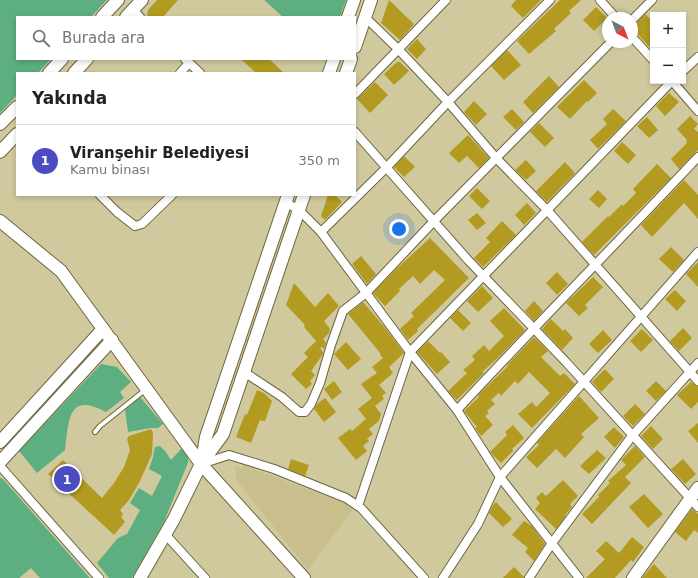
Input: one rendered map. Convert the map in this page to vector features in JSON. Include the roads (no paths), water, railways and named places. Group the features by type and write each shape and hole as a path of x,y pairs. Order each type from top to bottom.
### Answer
{"street":[{"path":"103,16 118,0"},
{"path":"133,15 142,0"},
{"path":"348,16 354,0"},
{"path":"356,44 371,0"},
{"path":"356,93 446,0"},
{"path":"321,232 386,168 448,102 550,0"},
{"path":"600,0 611,12"},
{"path":"638,14 652,0"},
{"path":"365,17 448,102 497,159 547,210 698,381"},
{"path":"638,44 650,57"},
{"path":"244,372 282,397 299,412 305,412 311,404 320,383 343,311 366,292 605,48"},
{"path":"686,68 698,57"},
{"path":"50,72 61,60"},
{"path":"75,72 86,60"},
{"path":"329,72 334,60"},
{"path":"346,72 351,60"},
{"path":"181,72 187,61 199,72"},
{"path":"358,506 410,352 669,84"},
{"path":"675,84 698,111"},
{"path":"0,124 16,108"},
{"path":"356,133 468,260 584,382 694,502"},
{"path":"0,152 16,135"},
{"path":"457,410 533,328 596,265 698,157"},
{"path":"101,196 117,212 135,226 142,224 171,196"},
{"path":"140,578 165,534 201,464 223,434 304,196"},
{"path":"201,464 206,437 287,198 321,232 410,352 457,410 500,477 579,578"},
{"path":"0,221 61,271 201,464 304,578"},
{"path":"443,578 478,524 500,477 698,252"},
{"path":"0,442 103,329"},
{"path":"0,462 112,340"},
{"path":"529,578 552,543 632,436 698,363"},
{"path":"201,464 229,455 274,469 346,498 358,506 385,533 424,578"},
{"path":"0,466 99,578"},
{"path":"633,578 694,502 698,488"},
{"path":"165,534 205,578"}],"lane":[{"path":"95,432 100,426 147,388"}],"place":[{"name":"Viranşehir Belediyesi","path":"67,479"}]}
